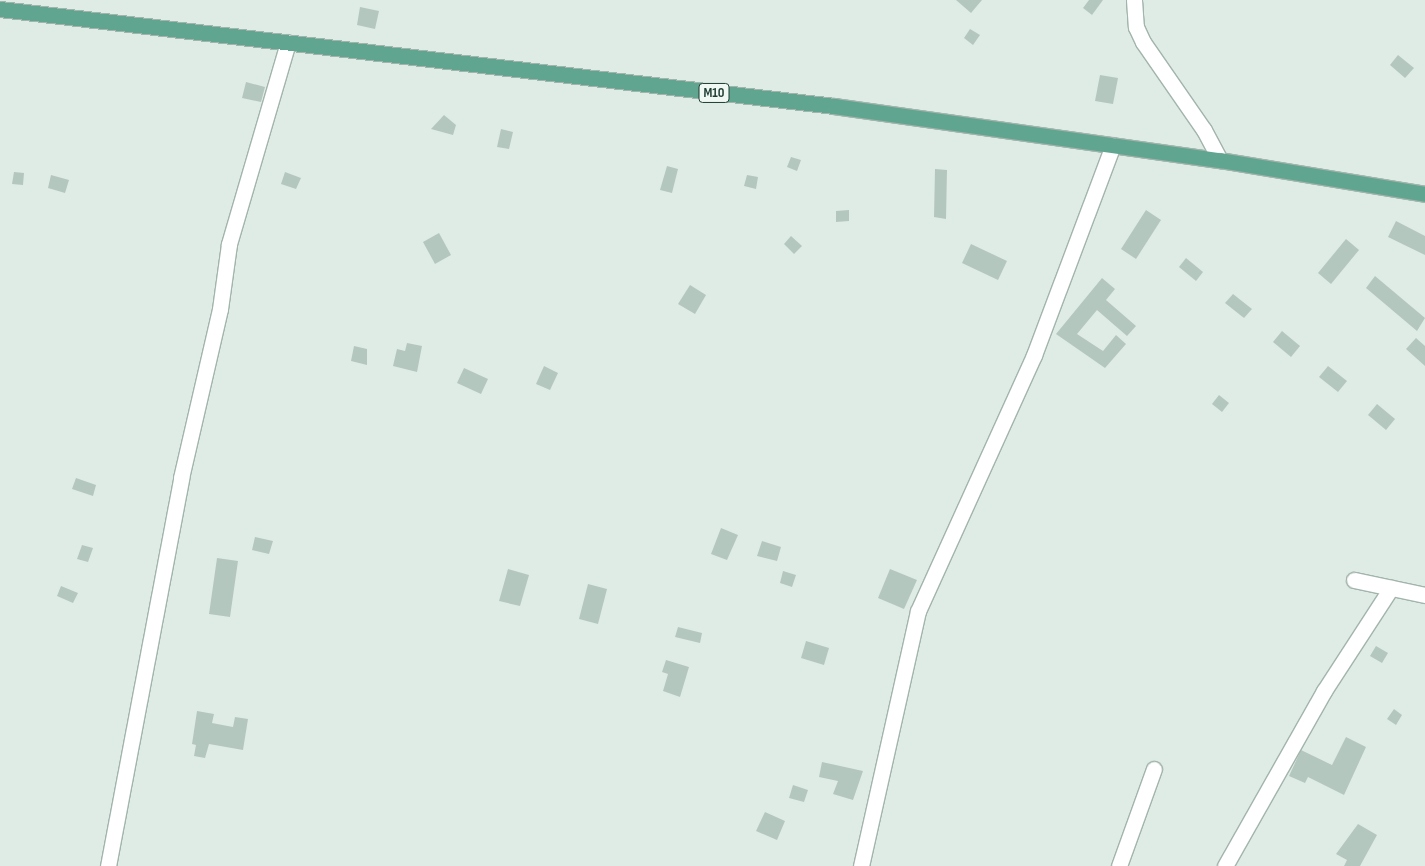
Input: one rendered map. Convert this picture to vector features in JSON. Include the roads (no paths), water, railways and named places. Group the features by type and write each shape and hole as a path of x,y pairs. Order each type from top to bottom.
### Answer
{"main road":[{"name":"M10","path":"0,8 834,106 1220,160 1425,194"}],"street":[{"path":"1134,0 1136,27 1143,42 1204,130 1220,160"},
{"path":"108,866 181,478 220,309 229,244 288,42"},
{"path":"861,866 918,611 1034,355 1113,145"},
{"path":"1354,580 1425,595"},
{"path":"1225,866 1324,691 1391,588"},
{"path":"1119,866 1154,769"}]}
